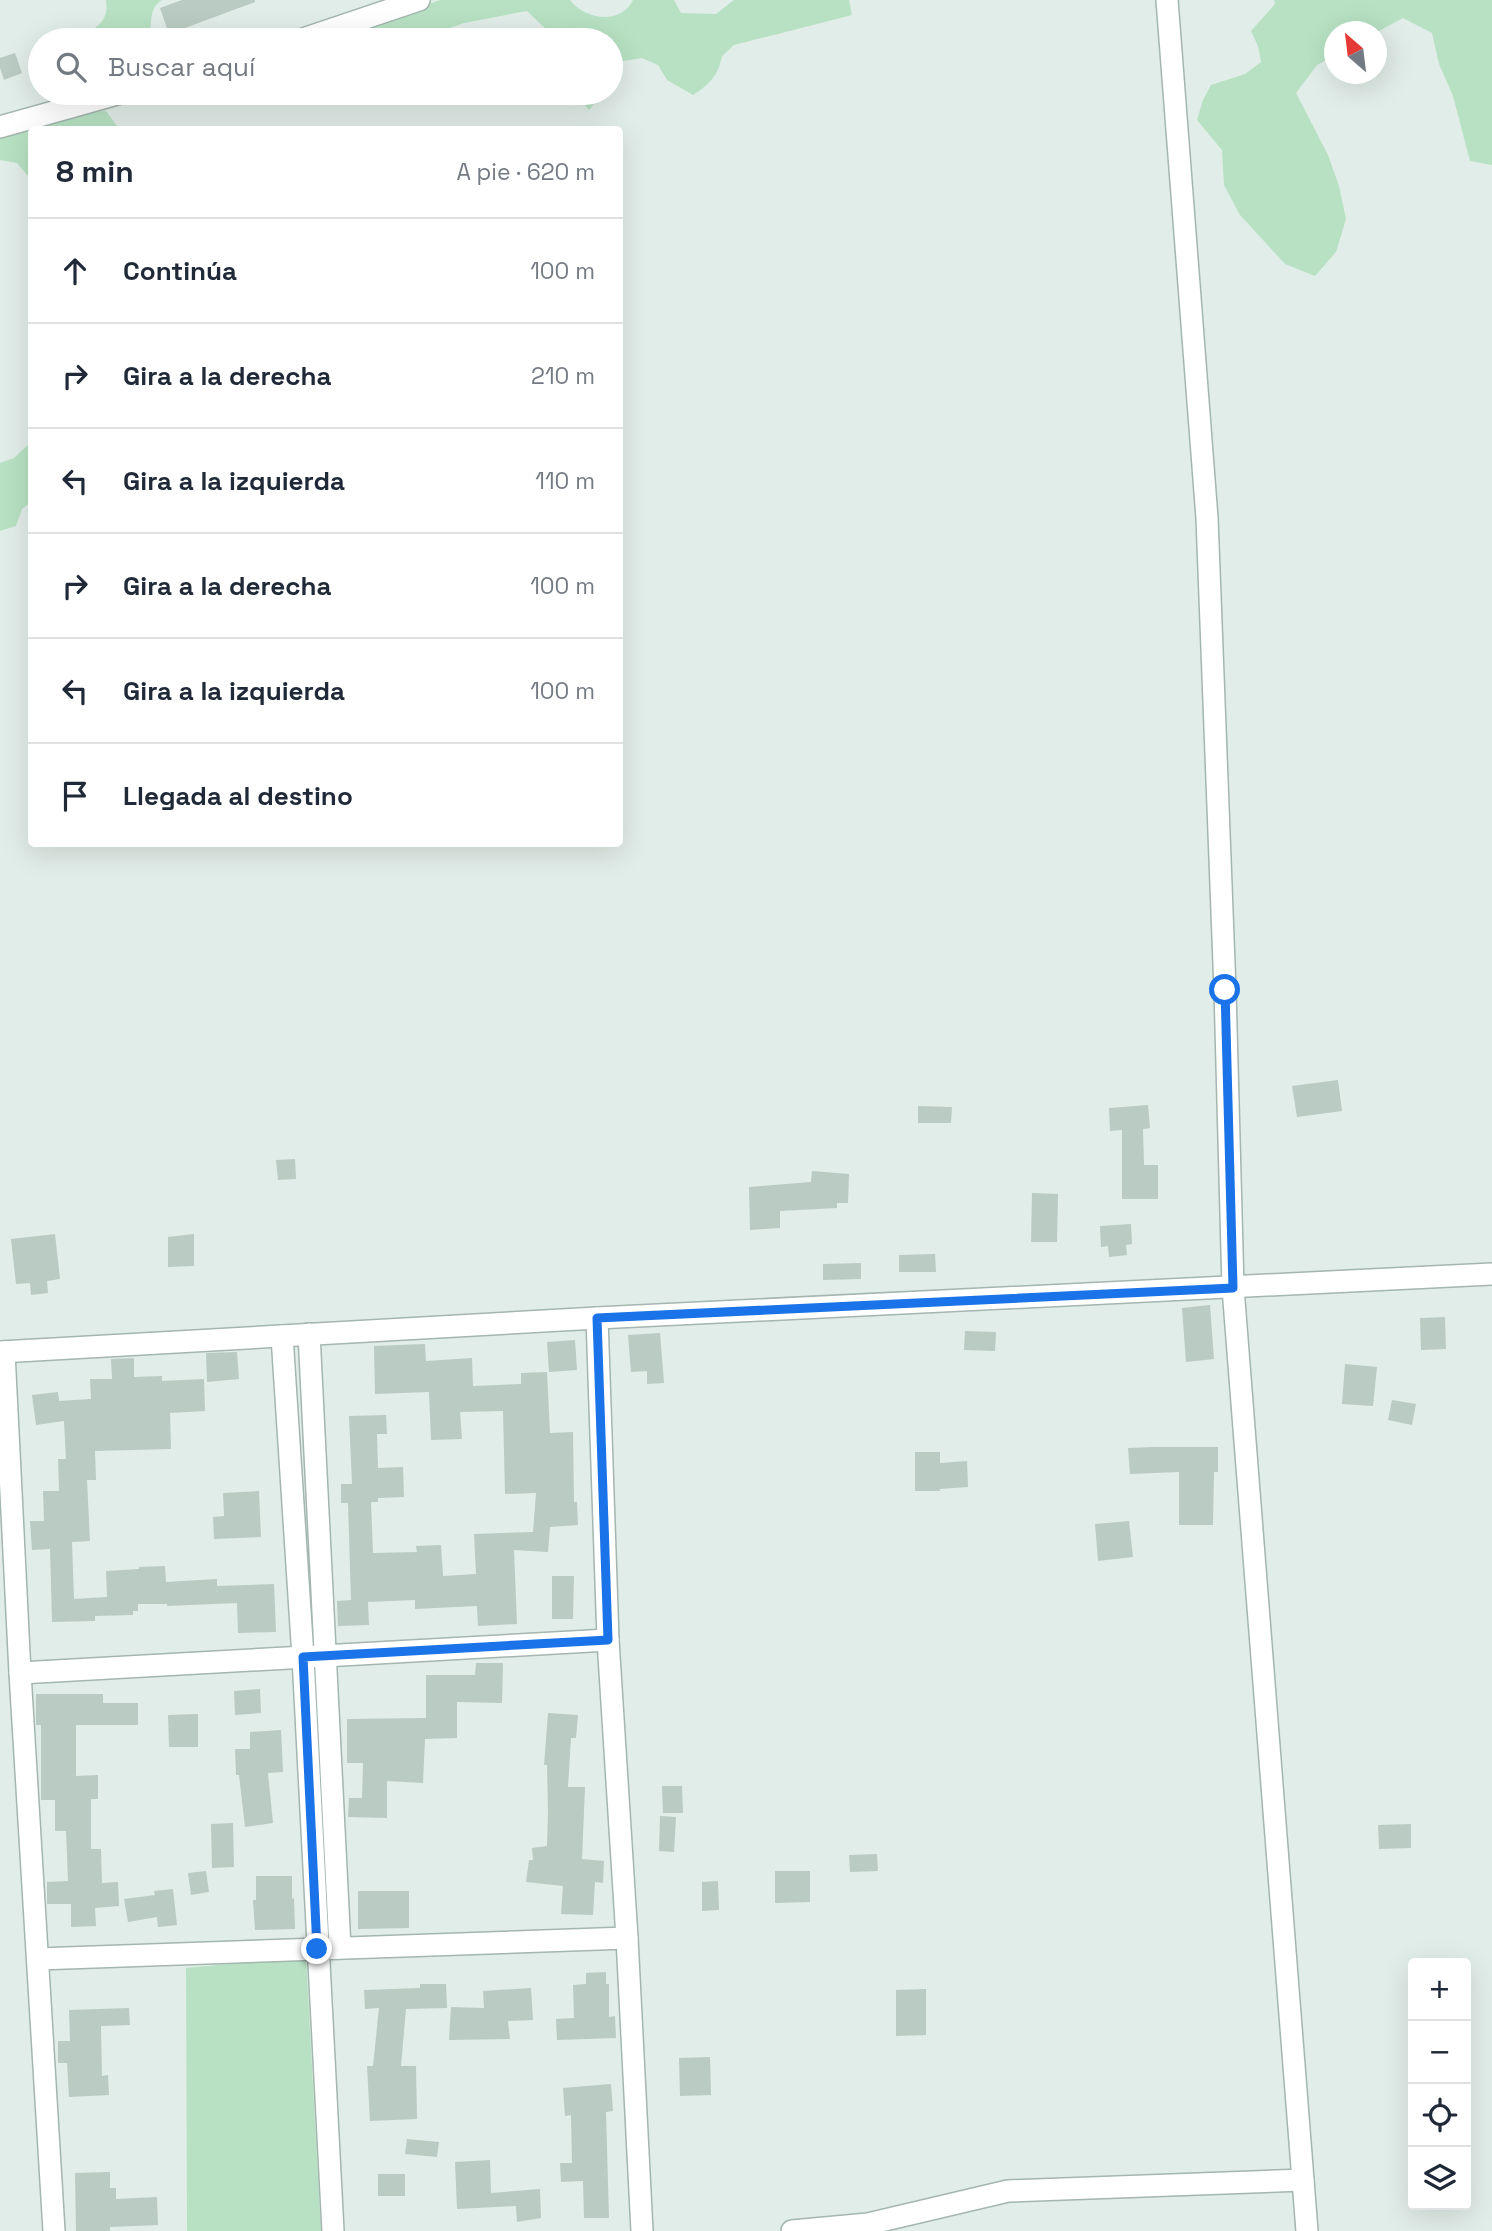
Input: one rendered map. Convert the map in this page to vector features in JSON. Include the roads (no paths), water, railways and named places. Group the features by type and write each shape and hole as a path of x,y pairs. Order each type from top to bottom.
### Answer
{"street":[{"path":"336,28 419,0"},
{"path":"1167,0 1207,518 1233,1288 1307,2231"},
{"path":"0,127 78,105"},
{"path":"54,2231 2,1352 597,1318 1492,1274"},
{"path":"597,1318 608,1640 642,2231"},
{"path":"309,1334 341,1948"},
{"path":"282,1336 303,1657 334,2231"},
{"path":"20,1673 608,1640"},
{"path":"38,1959 627,1938"},
{"path":"792,2231 868,2224 1009,2191 1303,2180"}]}
